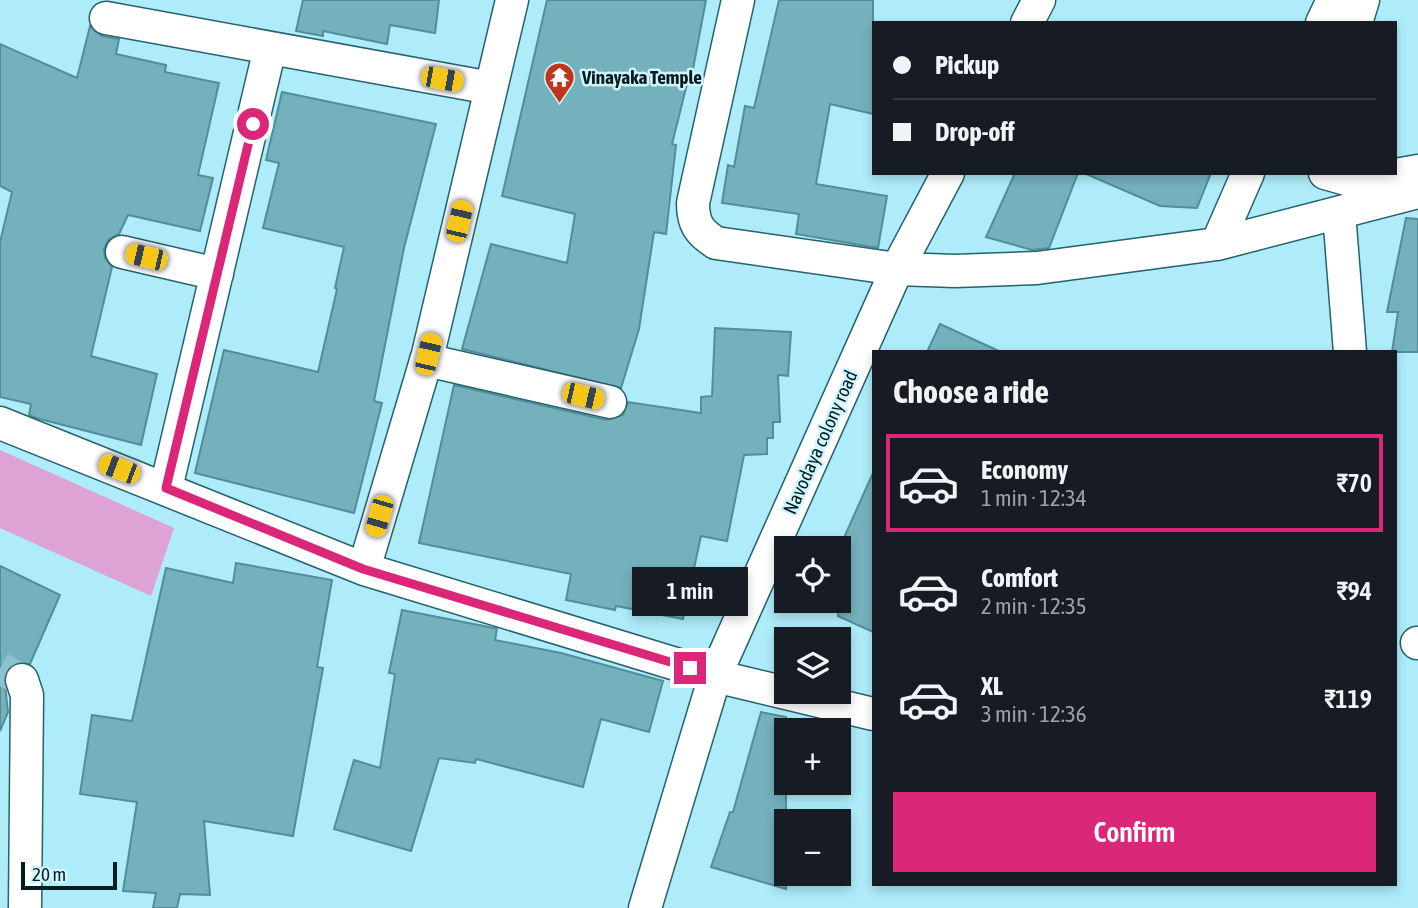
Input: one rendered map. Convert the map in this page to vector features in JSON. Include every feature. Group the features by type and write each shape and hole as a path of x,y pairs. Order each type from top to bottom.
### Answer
{"street":[{"path":"363,569 426,360 512,0"},
{"path":"738,0 692,202 692,217 699,232 716,243 897,269 955,271 1037,268 1217,244 1418,192"},
{"path":"1028,21 1039,0"},
{"path":"1323,21 1333,0"},
{"path":"1357,21 1363,0"},
{"path":"106,18 491,88"},
{"path":"166,488 271,48"},
{"path":"1397,175 1418,171"},
{"name":"Navodaya colony road","path":"645,908 715,676 897,269 947,175"},
{"path":"1217,244 1247,175"},
{"path":"1332,175 1357,182 1396,175"},
{"path":"1339,213 1350,350"},
{"path":"122,252 217,274"},
{"path":"426,360 610,402"},
{"path":"0,423 363,569 715,676 872,714"},
{"path":"25,687 13,871 25,908"}],"shaded area":[{"path":"0,450 174,528 151,596 0,528"}],"building":[{"path":"303,0 439,0 435,33 390,25 387,44 323,31 323,36 296,31"},
{"path":"547,0 706,0 693,69 691,68 672,144 676,145 666,234 654,232 639,329 621,388 462,349 491,244 567,263 575,214 502,196"},
{"path":"779,0 873,0 872,114 830,104 816,184 887,196 878,248 796,234 799,214 722,203 728,165 734,167 745,106 754,108"},
{"path":"90,26 102,36 119,39 116,54 166,65 165,72 219,83 198,175 213,178 200,231 128,215 119,234 109,239 104,249 105,258 112,267 91,356 157,374 141,445 36,418 29,415 31,404 0,397 0,242 12,192 0,186 0,44 77,78"},
{"path":"282,92 436,124 404,248 374,401 382,403 354,513 195,473 224,350 318,372 337,289 335,288 344,247 263,228 279,163 266,160"},
{"path":"1014,175 1077,175 1049,248 1032,250 986,237"},
{"path":"1089,175 1210,175 1197,208 1160,206"},
{"path":"1406,218 1418,219 1418,352 1392,350 1398,312 1387,312"},
{"path":"940,324 997,350 928,350"},
{"path":"715,328 791,332 788,376 778,375 780,422 773,422 773,438 767,438 767,454 744,455 727,541 701,536 683,619 566,600 571,574 419,543 454,385 606,420 623,415 628,402 701,413 701,397 712,396"},
{"path":"872,475 872,632 838,616 838,613 851,613 851,536 845,536"},
{"path":"236,563 332,580 317,667 323,668 293,836 204,821 210,895 180,894 177,908 153,908 156,893 123,891 137,802 80,794 92,715 132,721 166,568 233,583"},
{"path":"0,566 60,595 30,664 16,663 4,676 8,712 0,731"},
{"path":"402,610 494,628 497,629 495,640 561,653 663,681 649,732 601,719 583,787 476,759 475,763 439,758 411,851 334,829 354,760 380,768 395,674 389,673"},
{"path":"761,712 786,717 774,718 774,795 786,795 786,809 774,809 774,885 711,867 730,812 733,812"}],"tunnel":[{"path":"0,668 22,680"}],"place":[{"name":"Vinayaka Temple","path":"559,104"}],"route":[{"path":"253,124 166,488 363,569 690,668"}]}
